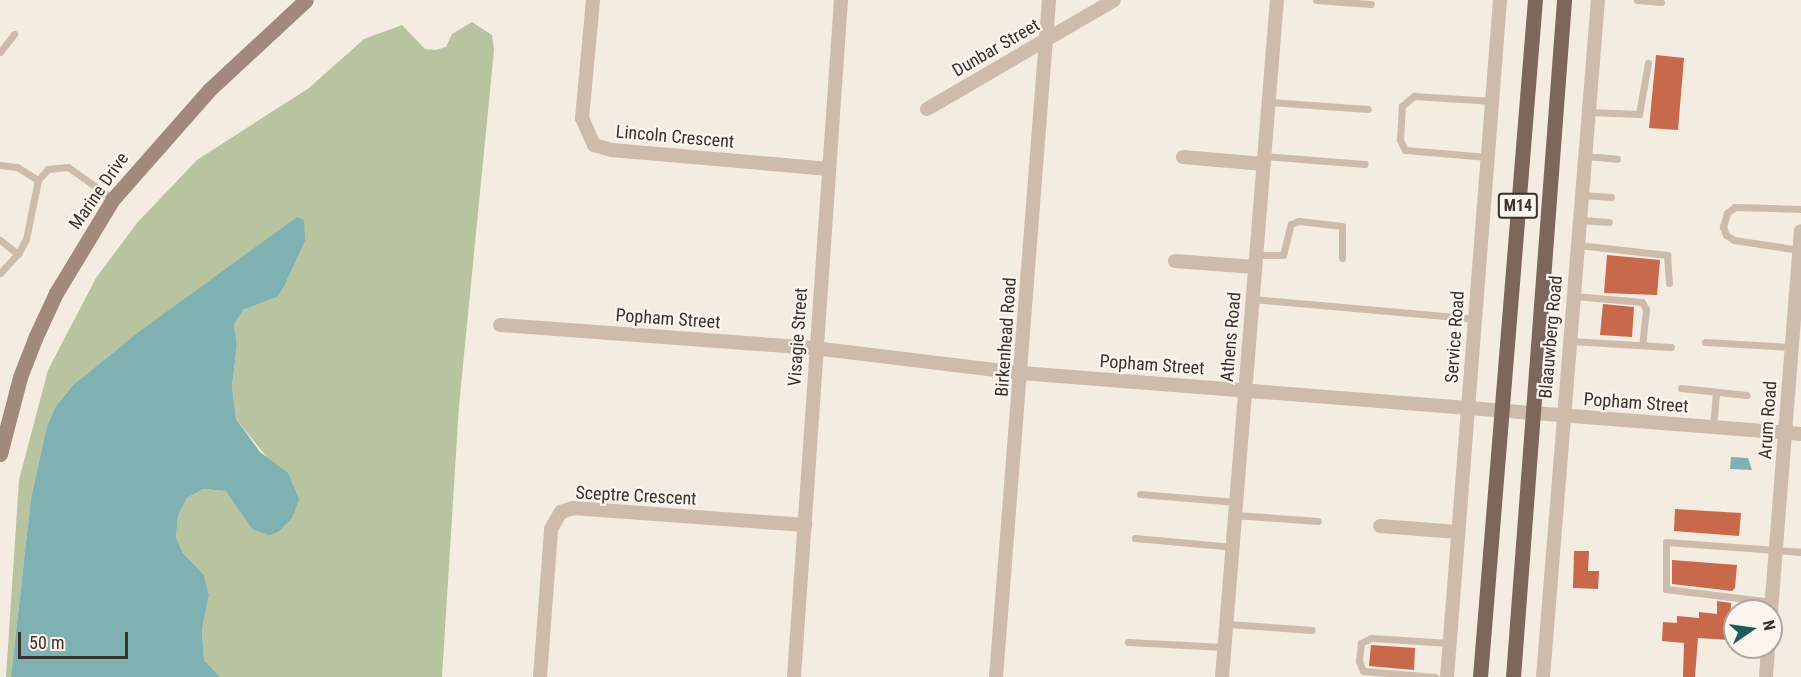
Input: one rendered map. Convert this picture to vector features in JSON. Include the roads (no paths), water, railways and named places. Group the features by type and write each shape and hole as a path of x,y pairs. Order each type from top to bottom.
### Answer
{"main road":[{"name":"Marine Drive","path":"0,454 20,377 36,336 56,293 113,199 209,90 306,0"},
{"name":"M14","path":"1480,677 1535,0"},
{"name":"Blaauwberg Road","path":"1513,677 1564,0"}],"street":[{"name":"Lincoln Crescent","path":"593,0 582,118 594,145 612,150 829,169"},
{"name":"Visagie Street","path":"794,677 814,348 841,0"},
{"name":"Birkenhead Road","path":"996,677 1049,0"},
{"name":"Dunbar Street","path":"927,109 1114,0"},
{"name":"Athens Road","path":"1222,677 1277,0"},
{"name":"Service Road","path":"1447,677 1500,0"},
{"name":"Blaauwberg Road","path":"1543,677 1598,0"},
{"path":"1183,157 1264,160"},
{"name":"Arum Road","path":"1772,599 1801,231"},
{"path":"1175,261 1256,261"},
{"name":"Popham Street","path":"500,325 814,348 1021,373 1801,434"},
{"name":"Sceptre Crescent","path":"540,677 551,529 561,512 573,508 805,525"},
{"path":"1380,526 1458,532"},
{"path":"1766,677 1767,659"}],"lane":[{"path":"1317,0 1371,4"},
{"path":"1637,0 1661,2"},
{"path":"0,52 14,34"},
{"path":"1589,112 1639,114 1648,63"},
{"path":"1487,157 1405,150 1400,140 1402,106 1414,96 1492,101"},
{"path":"1269,102 1368,109"},
{"path":"1585,156 1617,159"},
{"path":"1264,160 1365,164"},
{"path":"0,165 17,167 38,180"},
{"path":"0,273 18,254 26,239 38,180 48,169 68,167 113,199"},
{"path":"1582,195 1611,197"},
{"path":"1800,250 1734,240 1726,235 1723,227 1727,213 1735,207 1801,209"},
{"path":"1580,220 1609,222"},
{"path":"1256,261 1282,255 1291,224 1299,221 1342,226 1342,258"},
{"path":"0,240 18,254"},
{"path":"1578,245 1667,255 1669,283"},
{"path":"1574,296 1642,302 1646,309 1642,345"},
{"path":"1252,299 1474,319"},
{"path":"1570,341 1671,346"},
{"path":"1705,342 1792,347"},
{"path":"1681,388 1747,395"},
{"path":"1713,427 1716,393"},
{"path":"1140,494 1318,521"},
{"path":"1135,538 1233,547"},
{"path":"1725,599 1666,590 1666,542 1801,552"},
{"path":"1227,624 1312,630"},
{"path":"1435,677 1363,671 1359,661 1361,643 1371,638 1449,643"},
{"path":"1128,642 1224,647"}],"water":[{"path":"297,217 304,220 305,241 284,286 277,297 243,310 234,325 237,344 232,386 236,419 260,452 288,473 299,499 292,518 278,532 269,535 252,529 226,491 203,489 187,498 178,516 176,537 183,553 204,575 209,595 202,629 204,660 220,677 11,677 31,498 47,426 56,406 73,385 136,334"},
{"path":"1731,457 1748,458 1752,470 1730,469"}]}
